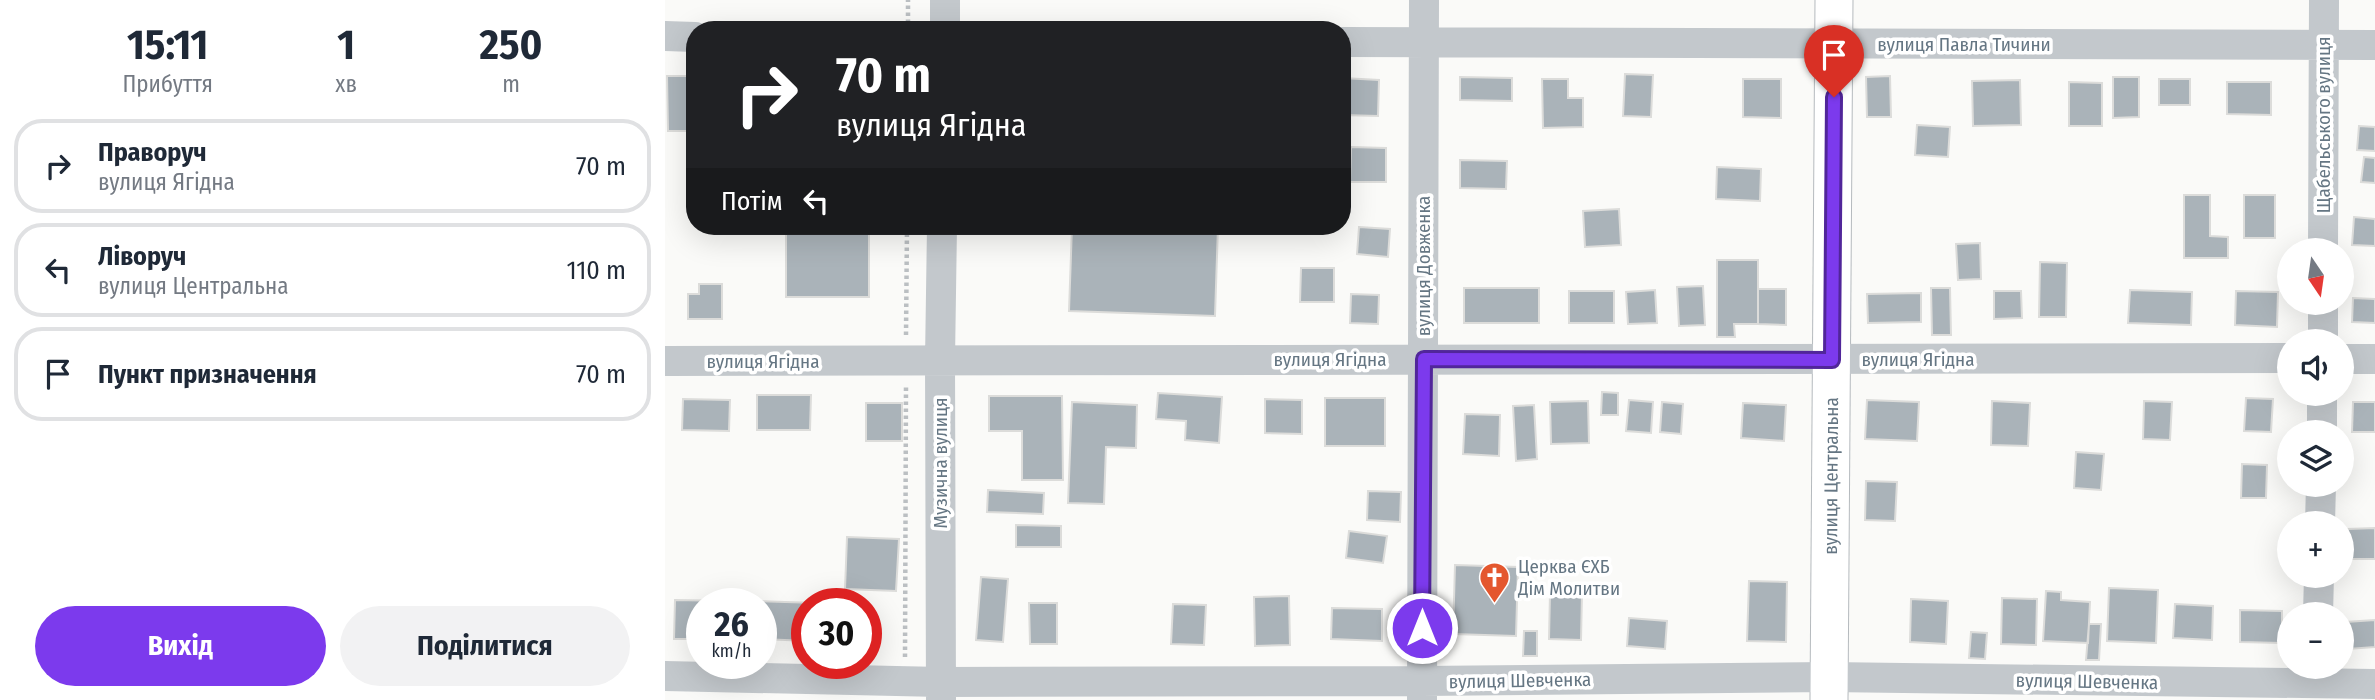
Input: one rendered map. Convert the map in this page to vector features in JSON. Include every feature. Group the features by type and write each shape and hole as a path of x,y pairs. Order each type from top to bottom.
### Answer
{"main road":[{"name":"вулиця Центральна","path":"1829,689 1834,0"}],"street":[{"path":"945,0 945,21"},
{"name":"вулиця Довженка","path":"1422,691 1424,0"},
{"name":"Щабельського вулиця","path":"2323,238 2324,0"},
{"path":"665,36 686,37"},
{"name":"вулиця Павла Тичини","path":"1351,42 2375,45"},
{"name":"Музична вулиця","path":"941,691 942,235"},
{"name":"вулиця Ягідна","path":"665,361 2277,358"},
{"path":"2354,359 2375,359"},
{"name":"вулиця Шевченка","path":"665,676 905,681 941,691 1422,691 2375,684"}],"path":[{"path":"908,0 908,21"},
{"path":"905,681 907,235"}],"building":[{"path":"1625,74 1653,75 1651,117 1623,116"},
{"path":"667,76 686,76 686,131 668,131"},
{"path":"1890,76 1891,117 1867,117 1866,77"},
{"path":"1460,77 1512,78 1512,101 1460,100"},
{"path":"2113,77 2139,77 2139,117 2113,118"},
{"path":"1351,78 1379,80 1378,116 1351,115"},
{"path":"1542,79 1568,79 1568,98 1583,98 1583,127 1543,128"},
{"path":"1743,79 1781,79 1781,118 1743,117"},
{"path":"2159,79 2190,79 2190,105 2159,105"},
{"path":"2020,80 2021,125 1973,126 1972,81"},
{"path":"2069,82 2102,83 2102,126 2069,126"},
{"path":"2227,82 2271,82 2271,115 2227,114"},
{"path":"1917,125 1950,127 1948,157 1915,155"},
{"path":"2359,126 2375,127 2375,151 2357,150"},
{"path":"1351,147 1386,148 1386,182 1351,182"},
{"path":"2364,157 2375,158 2375,183 2361,182"},
{"path":"1460,160 1507,161 1506,189 1460,188"},
{"path":"1717,167 1761,169 1760,201 1716,199"},
{"path":"2184,195 2210,195 2210,236 2228,237 2228,258 2184,258"},
{"path":"2244,195 2275,195 2275,238 2244,238"},
{"path":"1619,209 1621,245 1585,247 1583,211"},
{"path":"2354,217 2375,219 2375,246 2354,245"},
{"path":"1359,227 1390,229 1388,257 1357,254"},
{"path":"786,235 869,235 869,297 786,297"},
{"path":"1072,235 1218,235 1215,316 1069,311"},
{"path":"1980,243 1981,279 1958,280 1956,244"},
{"path":"1717,260 1758,260 1758,324 1734,324 1735,337 1717,337"},
{"path":"2040,262 2067,263 2066,317 2039,317"},
{"path":"1301,268 1334,268 1334,302 1300,302"},
{"path":"699,284 722,284 722,319 688,319 688,294 699,294"},
{"path":"1703,286 1705,325 1679,326 1677,287"},
{"path":"1464,288 1539,288 1539,323 1464,323"},
{"path":"1931,288 1950,288 1951,335 1932,335"},
{"path":"1758,289 1786,289 1786,325 1758,324"},
{"path":"1655,290 1657,323 1628,324 1626,292"},
{"path":"2130,290 2192,292 2191,325 2128,323"},
{"path":"1569,291 1614,291 1614,323 1569,323"},
{"path":"1994,291 2021,291 2022,318 1994,319"},
{"path":"2236,291 2277,292 2277,327 2235,325"},
{"path":"1921,293 1921,322 1868,323 1867,294"},
{"path":"1351,294 1379,295 1378,324 1350,323"},
{"path":"2354,298 2375,299 2375,323 2352,322"},
{"path":"1602,392 1618,393 1618,415 1601,415"},
{"path":"1158,393 1222,397 1219,443 1185,440 1186,421 1156,419"},
{"path":"757,395 811,395 810,430 757,430"},
{"path":"989,396 1062,396 1063,480 1022,480 1022,431 989,431"},
{"path":"1325,398 1385,398 1385,446 1325,446"},
{"path":"2246,398 2273,399 2271,432 2244,431"},
{"path":"683,399 730,400 729,431 682,430"},
{"path":"1265,399 1302,400 1302,434 1265,433"},
{"path":"1629,400 1653,402 1651,433 1626,431"},
{"path":"1867,400 1919,402 1917,441 1865,439"},
{"path":"1588,401 1589,443 1551,444 1550,402"},
{"path":"1992,401 2030,403 2028,446 1991,445"},
{"path":"2144,401 2172,402 2170,440 2143,439"},
{"path":"1072,402 1137,405 1136,448 1106,447 1104,504 1068,503"},
{"path":"1662,402 1683,404 1681,434 1660,432"},
{"path":"2354,402 2375,402 2375,432 2354,432"},
{"path":"866,403 902,403 902,441 866,441"},
{"path":"1743,403 1786,405 1784,441 1741,438"},
{"path":"1534,405 1537,459 1516,461 1513,406"},
{"path":"1465,414 1500,415 1499,456 1463,454"},
{"path":"2076,452 2104,454 2101,490 2074,488"},
{"path":"2242,464 2267,465 2266,498 2241,498"},
{"path":"1866,481 1897,482 1895,521 1865,520"},
{"path":"988,490 1044,493 1043,514 987,512"},
{"path":"1368,491 1401,492 1400,522 1367,520"},
{"path":"1016,525 1061,526 1061,547 1016,547"},
{"path":"2375,528 2375,559 2354,559 2354,529"},
{"path":"1349,531 1387,536 1383,563 1346,558"},
{"path":"847,537 899,539 896,591 882,590 882,588 845,588"},
{"path":"1455,565 1518,567 1516,636 1453,634"},
{"path":"981,577 1008,579 1003,642 976,640"},
{"path":"1749,581 1787,582 1786,642 1747,641"},
{"path":"2109,588 2158,590 2156,643 2107,641"},
{"path":"2046,591 2061,592 2061,600 2090,602 2088,643 2043,641"},
{"path":"1550,593 1582,594 1581,640 1549,639"},
{"path":"1289,596 1290,645 1255,646 1254,597"},
{"path":"2002,598 2037,599 2036,645 2001,644"},
{"path":"1911,599 1948,601 1946,644 1910,642"},
{"path":"675,600 686,600 686,639 674,639"},
{"path":"777,602 791,602 791,640 777,640"},
{"path":"1029,603 1057,603 1057,644 1030,644"},
{"path":"1173,604 1206,605 1204,645 1171,644"},
{"path":"2175,604 2213,606 2212,640 2173,638"},
{"path":"1332,608 1382,609 1382,641 1331,639"},
{"path":"2240,610 2277,611 2277,643 2240,642"},
{"path":"1629,618 1667,621 1665,649 1627,646"},
{"path":"2375,620 2375,647 2354,649 2354,621"},
{"path":"2089,624 2101,624 2099,660 2086,660"},
{"path":"1524,631 1537,631 1537,656 1523,656"},
{"path":"1971,632 1987,633 1985,659 1969,658"}],"place":[{"name":"Церква ЄХБ Дім Молитви","path":"1495,604"}],"route":[{"path":"1422,628 1424,359 1832,360 1834,97"}]}
